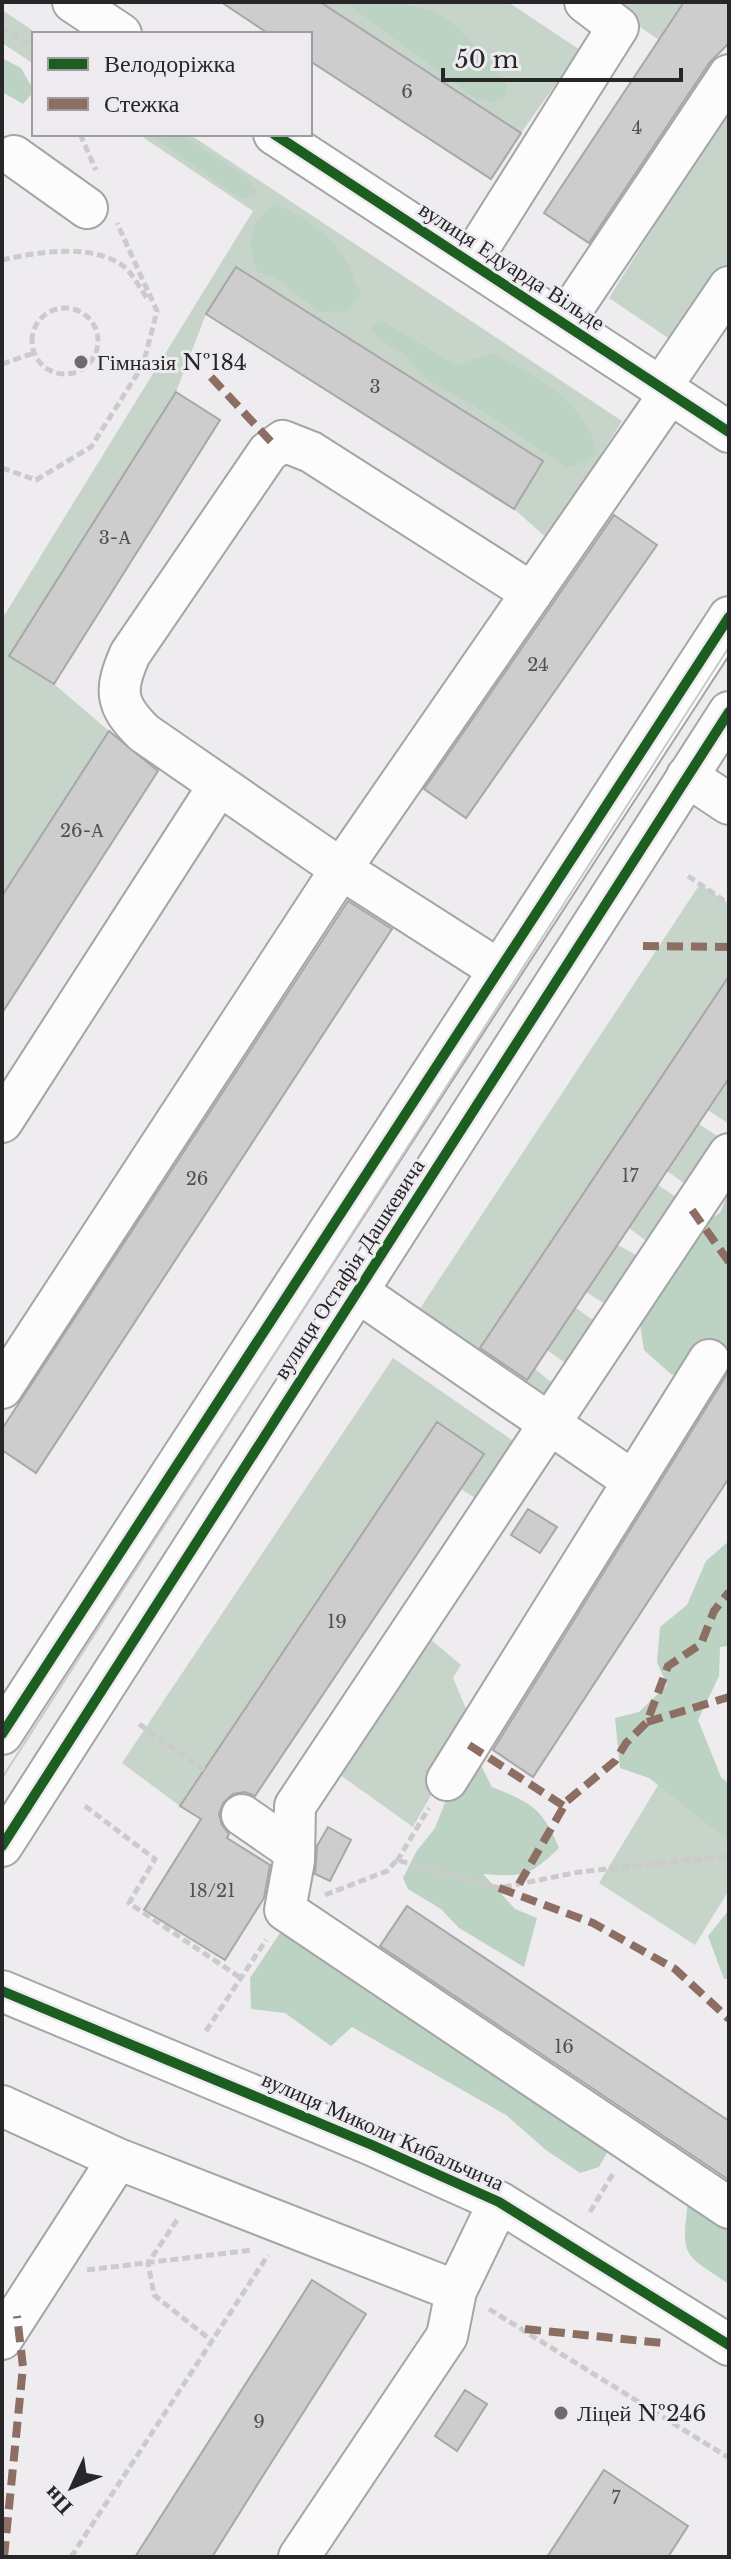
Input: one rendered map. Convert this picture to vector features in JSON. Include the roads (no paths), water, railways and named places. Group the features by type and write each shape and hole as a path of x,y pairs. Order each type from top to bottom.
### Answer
{"street":[{"path":"73,2 118,32"},
{"path":"470,262 618,27 585,2"},
{"path":"563,323 729,75"},
{"name":"вулиця Едуарда Вільде","path":"277,136 729,432"},
{"path":"6,159 87,208"},
{"path":"2,1388 341,869 532,593 666,390 729,287"},
{"path":"499,970 341,869 133,722 120,700 118,686 130,654 274,445 294,443 311,452 532,593"},
{"name":"вулиця Остафія Дашкевича","path":"2,1734 16,1680 499,970 729,617"},
{"name":"вулиця Остафія Дашкевича","path":"2,1846 729,712"},
{"path":"687,776 729,804"},
{"path":"2,1122 219,785"},
{"path":"729,1154 295,1806 294,1851 285,1910 729,2208"},
{"path":"358,1292 633,1481"},
{"path":"447,1780 709,1360"},
{"path":"242,1815 294,1851"},
{"name":"вулиця Миколи Кибальчича","path":"2,1991 372,2145 499,2202 729,2345"},
{"path":"2,2106 118,2159 456,2291"},
{"path":"2,2339 118,2159"},
{"path":"299,2557 447,2336 456,2291 499,2202"}],"tram line":[{"path":"2,1778 729,647"}],"place":[{"name":"Гімназія №184","path":"81,362"},
{"name":"Ліцей №246","path":"561,2413"}]}
